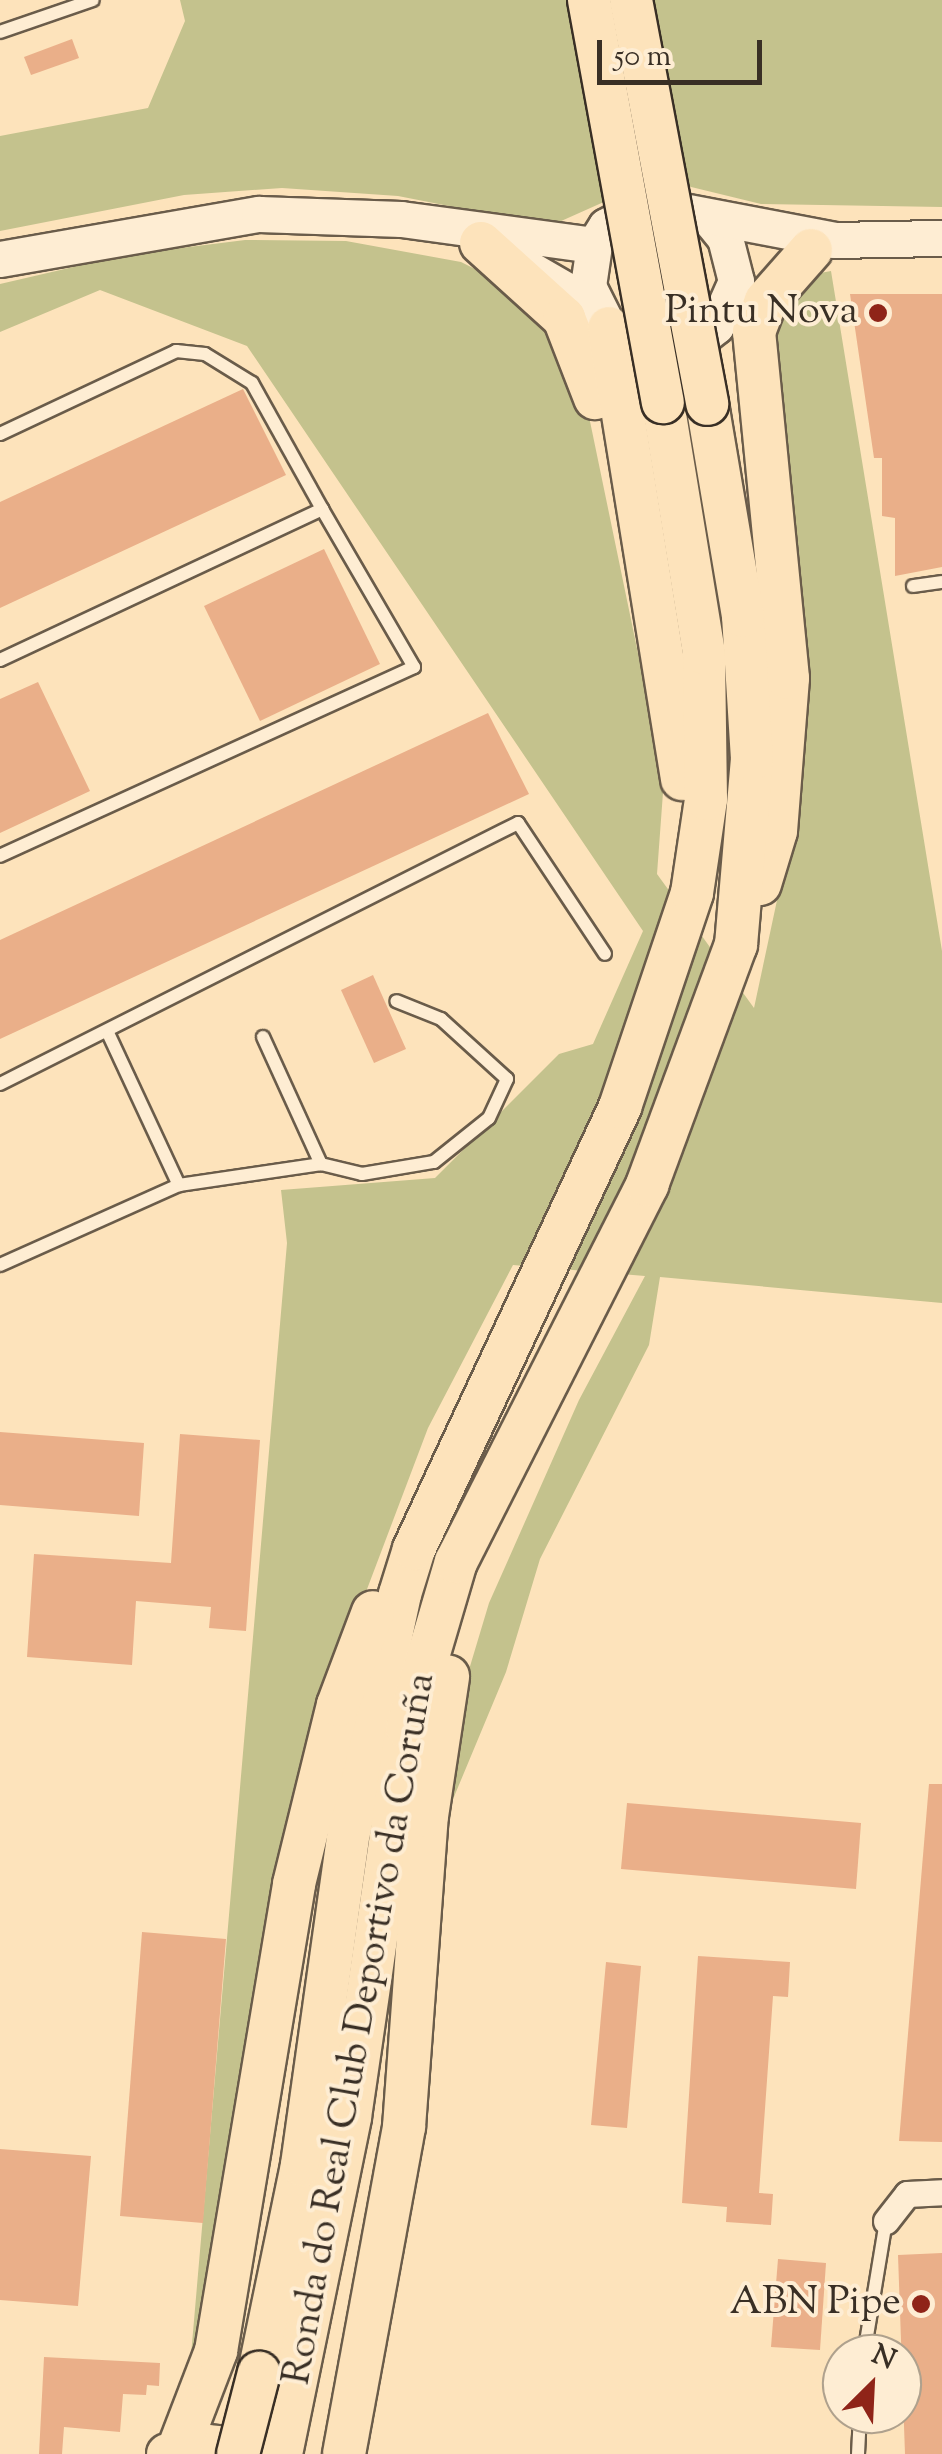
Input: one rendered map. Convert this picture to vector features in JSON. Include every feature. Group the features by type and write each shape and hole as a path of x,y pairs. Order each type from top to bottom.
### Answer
{"highway":[{"name":"Ronda do Real Club Deportivo da Coruña","path":"238,2454 302,2165 348,1832 414,1549 537,1290 660,998 692,893 706,799 704,653 589,0"},
{"name":"Ronda do Real Club Deportivo da Coruña","path":"280,2454 300,2384 350,2117 407,1728 456,1562 677,1116 736,945 752,758 743,616 631,0"},
{"path":"467,236 564,318 628,480"},
{"path":"736,945 776,831 788,678 754,332 766,302 823,245"},
{"path":"732,294 774,530"},
{"path":"601,317 682,773 660,998"},
{"path":"344,2454 404,2126 440,1709 506,1460"},
{"path":"172,2452 216,2350 287,1921 338,1705 382,1588 414,1549"}],"main road":[{"path":"601,317 594,245 616,219 646,204 692,208 711,221 730,248 732,294"},
{"path":"0,258 259,214 331,213 467,236 594,245"},
{"path":"711,221 823,245 942,238"},
{"path":"467,236 601,317 640,346 675,349 698,341 732,294 823,245"},
{"path":"172,2452 248,2446 280,2454"}],"street":[{"path":"886,2221 907,2194 942,2192"}],"lane":[{"path":"0,32 93,0"},
{"path":"0,434 176,351 205,354 252,383 414,667 0,856"},
{"path":"0,660 322,510"},
{"path":"913,586 942,582"},
{"path":"0,1084 108,1034 518,823 605,954"},
{"path":"0,1265 179,1184 321,1164 362,1174 434,1162 489,1118 508,1079 441,1019 396,1001"},
{"path":"108,1034 179,1184"},
{"path":"264,1036 321,1164"},
{"path":"867,2334 886,2221"}],"shaded area":[{"path":"180,0 942,0 942,207 761,204 683,185 615,197 550,226 398,196 282,188 184,195 0,231 0,136 148,108 185,21"},
{"path":"245,240 346,241 461,262 513,288 580,373 664,779 657,874 754,1008 792,830 771,360 780,304 815,274 831,271 942,951 942,1303 660,1277 649,1345 540,1559 506,1672 446,1816 465,1683 489,1603 579,1400 645,1276 513,1265 428,1428 330,1687 188,2390 287,1243 281,1190 435,1178 559,1054 593,1044 643,931 247,346 100,290 0,332 0,284 125,255"}],"building":[{"path":"72,39 79,58 31,75 24,57"},
{"path":"850,294 942,294 942,567 895,576 895,518 882,516 882,458 874,458"},
{"path":"243,389 286,475 0,608 0,502"},
{"path":"324,549 380,664 260,721 204,606"},
{"path":"38,682 90,791 0,833 0,699"},
{"path":"488,713 529,794 0,1039 0,940"},
{"path":"373,975 406,1049 374,1063 341,990"},
{"path":"0,1432 144,1443 139,1516 0,1505"},
{"path":"180,1434 260,1440 246,1631 209,1628 211,1607 136,1601 132,1665 27,1657 34,1554 171,1563"},
{"path":"929,1784 942,1784 942,2142 899,2141"},
{"path":"627,1803 861,1823 856,1889 621,1869"},
{"path":"142,1932 226,1939 203,2223 120,2216"},
{"path":"698,1956 790,1962 788,1997 773,1996 759,2193 773,2194 771,2225 726,2222 727,2207 682,2203"},
{"path":"606,1962 641,1966 627,2128 591,2125"},
{"path":"0,2149 91,2156 78,2306 0,2300"},
{"name":"ABN Pipe","path":"942,2253 942,2454 905,2454 904,2434 922,2434 922,2334 901,2334 898,2255"},
{"path":"778,2259 826,2263 820,2350 771,2347"},
{"path":"44,2357 160,2363 159,2386 147,2385 146,2395 123,2394 120,2432 64,2427 62,2454 39,2454"}],"place":[{"name":"Pintu Nova","path":"878,313"},
{"name":"ABN Pipe","path":"921,2304"}]}
